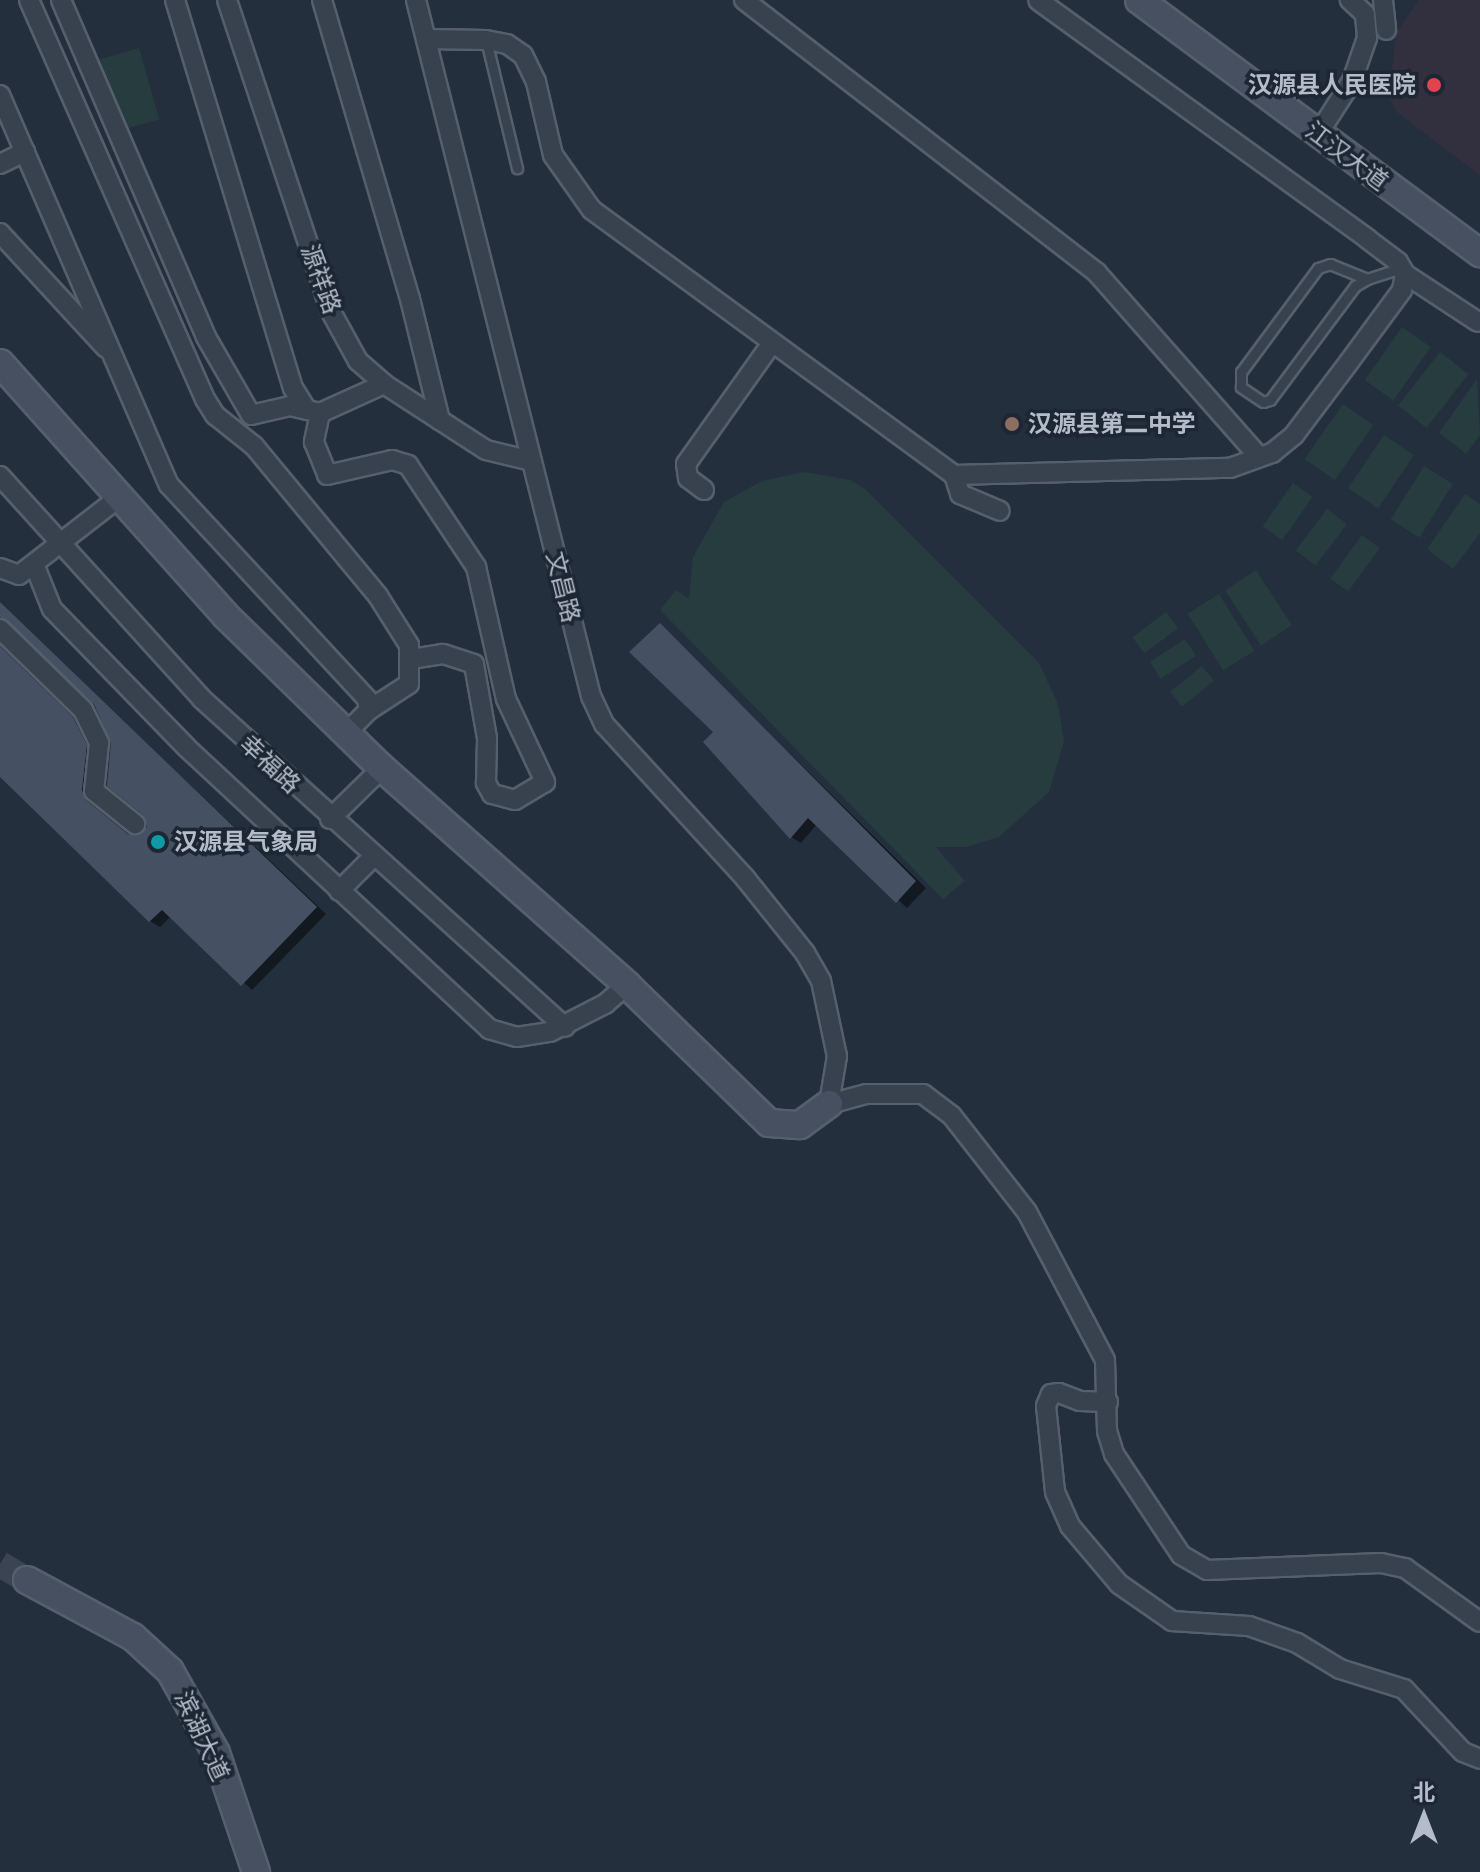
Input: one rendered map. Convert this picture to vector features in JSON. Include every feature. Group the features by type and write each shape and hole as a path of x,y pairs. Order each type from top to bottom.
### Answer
{"main road":[{"name":"江汉大道","path":"1139,0 1480,253"},
{"path":"0,363 117,499 345,734 627,985 769,1123 800,1125 829,1104"},
{"name":"滨湖大道","path":"27,1580 133,1637 170,1671 216,1753 256,1872"}],"street":[{"path":"29,0 205,399 215,415 254,446 378,596 409,645 409,684 369,710 345,734"},
{"path":"61,0 235,395 251,415 290,406 313,411 384,384"},
{"path":"175,0 293,388 313,411 314,442 327,475 392,460 408,465 476,567 506,699 545,782 515,800 492,794 486,783 487,738 474,664 443,654 410,659"},
{"name":"源祥路","path":"227,0 330,310 358,361 384,384 486,450 532,461"},
{"path":"322,0 410,299 440,420"},
{"name":"文昌路","path":"416,0 583,667 604,724 745,878 805,953 821,981 837,1056 829,1104"},
{"path":"744,0 1097,273 1259,457"},
{"path":"1038,0 1368,239 1403,271 1478,322"},
{"path":"1318,134 1352,81 1367,38 1365,14 1350,0"},
{"path":"1383,0 1386,30"},
{"path":"426,39 486,40 507,44 523,55 536,82 553,155 592,210 954,475 960,494 1000,511"},
{"path":"0,95 169,485 367,699 369,710"},
{"path":"0,164 25,152"},
{"path":"0,233 115,357"},
{"path":"954,475 1230,468 1259,457 1294,435 1402,290 1403,271"},
{"path":"704,490 688,478 686,464 772,343"},
{"name":"幸福路","path":"0,476 202,699 330,819 565,1027"},
{"path":"0,568 19,575 117,499"},
{"path":"34,564 52,609 186,747 489,1029 517,1037 565,1027 627,985"},
{"path":"0,629 83,710 99,743 94,791 135,824"},
{"path":"330,819 382,768"},
{"path":"339,891 373,857"},
{"path":"829,1104 904,1091 923,1094 952,1116 1027,1212 1105,1360 1107,1431 1114,1454 1181,1555 1207,1570 1381,1563 1405,1568 1480,1622"},
{"path":"1108,1402 1080,1401 1059,1393 1051,1394 1046,1406 1055,1492 1070,1526 1119,1584 1172,1621 1249,1626 1297,1643 1340,1669 1404,1689 1463,1752 1480,1759"}],"lane":[{"path":"486,40 517,168"},
{"path":"1367,279 1330,264 1318,268 1241,372 1241,387 1263,402 1270,400 1355,286 1367,279 1403,271"}],"shaded area":[{"name":"汉源县人民医院","path":"1419,0 1480,0 1480,175 1398,113 1389,98 1396,33"}],"green space":[{"path":"139,48 159,119 119,131 99,60"},
{"path":"1402,327 1431,347 1393,400 1365,380"},
{"path":"1440,352 1468,374 1427,428 1398,406"},
{"path":"1477,379 1480,435 1466,454 1439,433"},
{"path":"1343,404 1373,425 1335,480 1305,459"},
{"path":"1384,435 1414,455 1378,508 1348,488"},
{"path":"1424,466 1453,484 1419,537 1391,519"},
{"path":"805,472 850,480 864,488 1039,663 1058,704 1064,741 1049,792 999,837 966,847 936,847 965,881 943,899 660,610 676,590 689,599 693,557 724,502 762,481"},
{"path":"1293,483 1313,497 1282,540 1263,526"},
{"path":"1465,494 1480,504 1480,533 1453,569 1427,549"},
{"path":"1327,509 1347,524 1316,566 1296,551"},
{"path":"1362,535 1380,548 1348,592 1330,579"},
{"path":"1256,570 1292,625 1261,646 1225,590"},
{"path":"1219,594 1255,651 1223,670 1188,614"},
{"path":"1166,612 1178,628 1144,653 1132,637"},
{"path":"1185,639 1196,656 1161,679 1150,662"},
{"path":"1202,666 1214,681 1182,707 1170,692"}],"building":[{"name":"汉源县气象局","path":"0,602 317,907 241,986 162,910 149,922 0,777 0,646 73,717 87,745 82,790 86,800 128,834 139,835 147,827 143,815 107,786 111,743 94,704 0,617"},
{"path":"660,623 916,881 896,903 808,818 790,839 703,742 713,732 629,652"}],"tunnel":[{"path":"0,1564 27,1580"}],"place":[{"name":"汉源县人民医院","path":"1434,85"},
{"name":"汉源县第二中学","path":"1012,424"},
{"name":"汉源县气象局","path":"158,842"}]}
